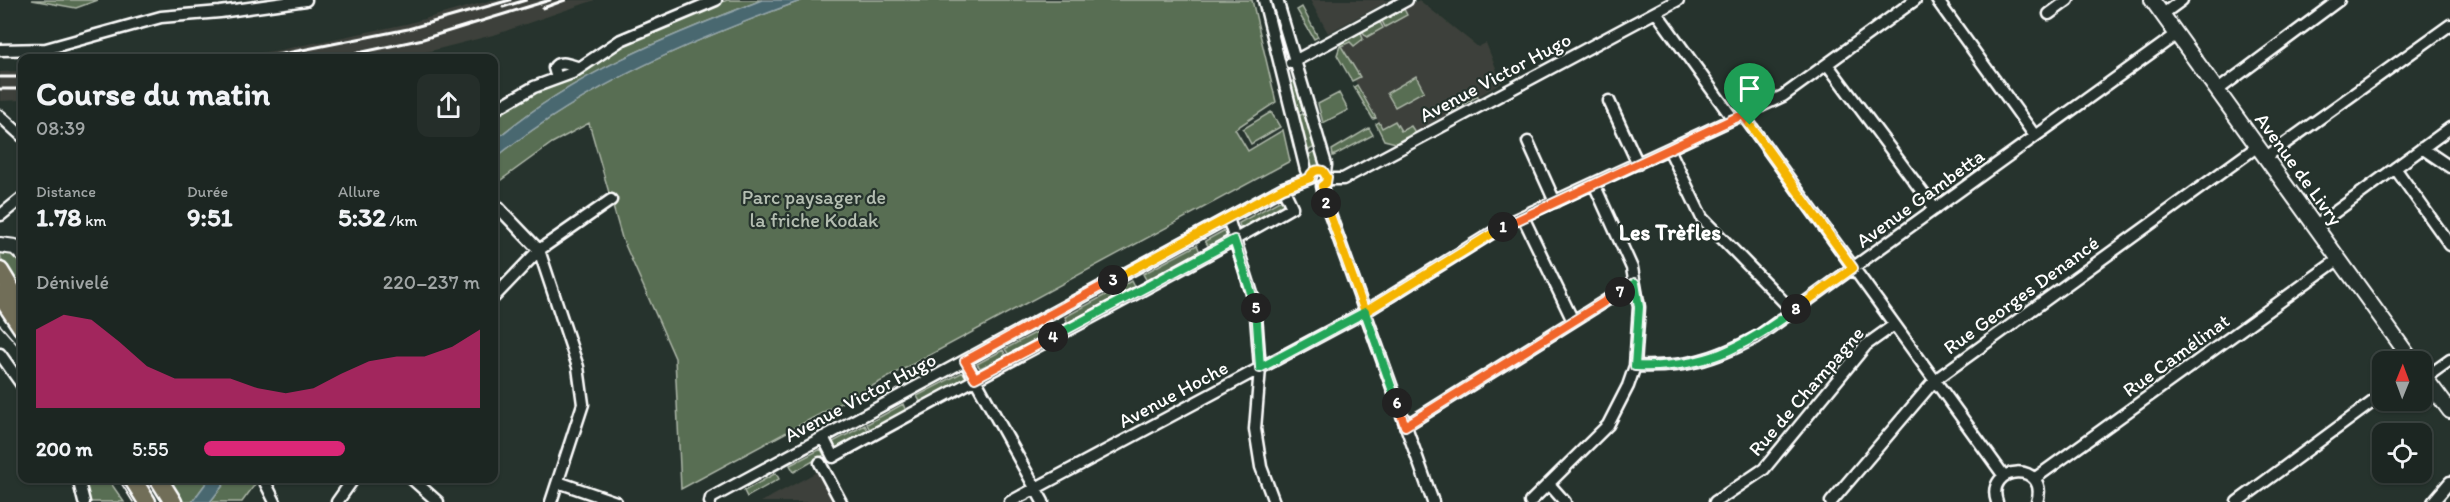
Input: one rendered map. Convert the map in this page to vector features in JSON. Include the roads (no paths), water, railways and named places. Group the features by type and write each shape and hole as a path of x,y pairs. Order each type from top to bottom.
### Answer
{"main road":[{"path":"0,271 18,300"},
{"path":"0,295 18,322"},
{"path":"135,483 147,502"},
{"path":"161,483 172,501"}],"street":[{"path":"0,50 46,49 161,17 306,0"},
{"path":"498,108 534,87 580,68 621,40 716,0"},
{"path":"1264,0 1306,170 1310,177"},
{"path":"1277,0 1326,165 1326,203 1432,502"},
{"path":"1281,68 1407,0"},
{"name":"Avenue Victor Hugo","path":"710,502 711,498 1283,188 1310,177 1317,170 1325,179 1343,179 1678,0"},
{"name":"Avenue Hoche","path":"1010,502 1365,312 1523,216 1783,96 1915,0"},
{"path":"1937,0 2035,136"},
{"path":"2049,14 2068,0"},
{"name":"Avenue de Livry","path":"2152,0 2405,351"},
{"path":"2163,14 2181,0"},
{"path":"2218,90 2339,0"},
{"path":"1656,12 1853,268 2004,476"},
{"name":"Rue Georges Denancé","path":"1832,502 1935,380 2262,151 2450,25"},
{"name":"Avenue Gambetta","path":"1635,366 1689,365 1725,353 1757,337 2177,34"},
{"path":"1827,64 1935,209"},
{"path":"1609,101 1638,164"},
{"path":"0,116 18,132"},
{"path":"2316,226 2450,128"},
{"path":"1528,142 1555,202"},
{"path":"2422,148 2450,167"},
{"path":"1669,149 1702,218 1792,312"},
{"path":"2395,168 2450,245"},
{"path":"1530,502 1608,425 1628,386 1635,366 1639,307 1632,268 1594,184"},
{"name":"Avenue Victor Hugo","path":"823,437 833,457 975,378 1144,289 1292,207 1283,188"},
{"path":"498,293 539,250 611,200"},
{"path":"1,215 18,201"},
{"path":"498,206 539,250 578,367 582,396 579,418 551,502"},
{"path":"1523,216 1573,321"},
{"path":"1228,218 1255,303 1260,368 1255,414 1256,445 1261,467 1274,502"},
{"path":"0,245 18,251"},
{"name":"Rue Camélinat","path":"2034,479 2339,259"},
{"path":"1133,270 1144,289"},
{"path":"1405,426 1635,283"},
{"name":"Rue de Champagne","path":"1715,502 1764,469 1866,345 1894,325"},
{"path":"0,354 18,379"},
{"path":"2432,370 2450,360"},
{"path":"965,361 1043,502"},
{"path":"2432,387 2450,411"},
{"path":"2237,502 2372,402"},
{"path":"820,463 841,502"},
{"path":"1997,502 1997,486 2004,476 2019,472 2034,479 2038,488 2037,502"},
{"path":"558,482 616,502"},
{"path":"2433,502 2450,482"},
{"path":"79,483 84,502"},
{"path":"266,483 276,502"},
{"path":"337,502 350,483"},
{"path":"417,483 438,502"},
{"path":"1549,484 1565,502"}],"water":[{"path":"762,0 803,0 722,31 642,66 565,108 498,156 498,138 524,117 588,76 691,28"},
{"path":"206,483 225,483 210,502 192,502"}],"tram line":[{"path":"0,325 18,345"},
{"path":"121,483 133,502"}],"railway":[{"path":"282,54 408,29 510,0"},
{"path":"503,7 526,0"},
{"path":"354,54 423,39 550,0"},
{"path":"543,8 565,0"},
{"path":"0,77 18,77"},
{"path":"0,89 18,89"}],"district":[{"name":"Les Trèfles","path":"1670,232"}],"park label":[{"name":"Parc paysager de la friche Kodak","path":"814,208"}]}
